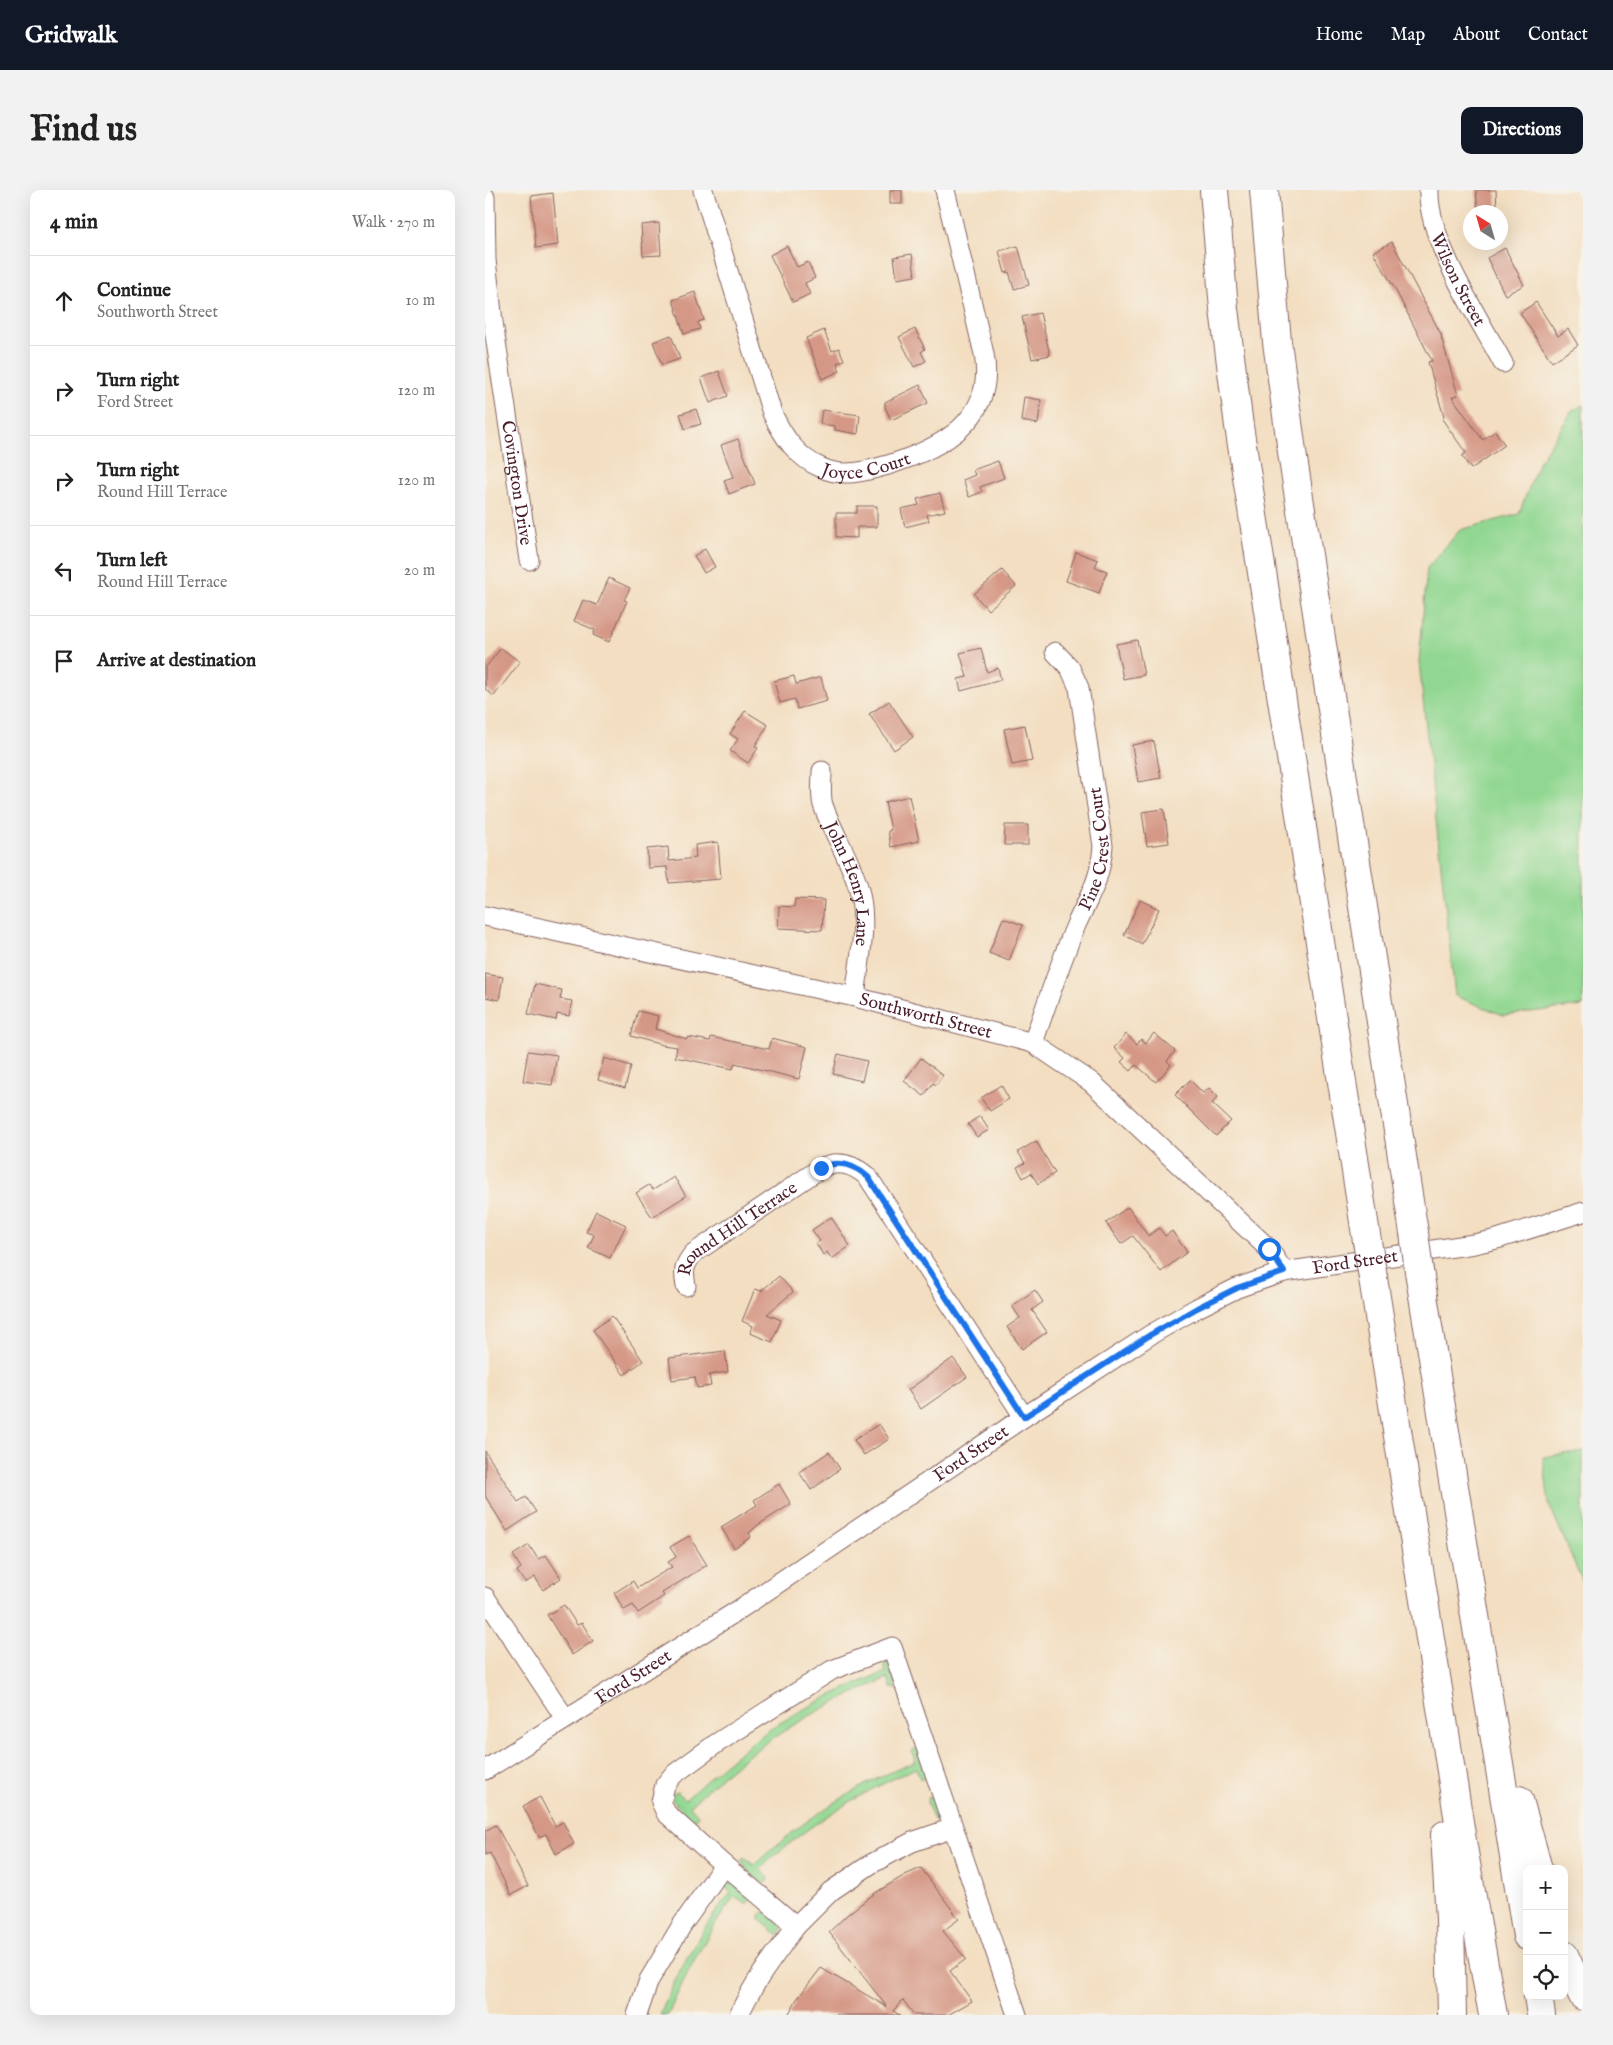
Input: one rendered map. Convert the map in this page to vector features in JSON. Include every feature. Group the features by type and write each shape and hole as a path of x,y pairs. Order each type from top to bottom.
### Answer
{"highway":[{"path":"1214,190 1224,309 1239,426 1464,1857 1493,2015"},
{"path":"1265,190 1275,322 1287,420 1419,1271 1523,1912"},
{"path":"1479,1649 1537,1865"},
{"path":"1435,1672 1450,1919 1452,2015"},
{"path":"1568,1964 1583,1996"},
{"path":"1539,2000 1541,2015"}],"street":[{"name":"Joyce Court","path":"703,190 772,413 781,431 793,448 806,460 823,469 852,473 871,470 907,459 948,440 972,417 983,395 987,382 984,354 945,190"},
{"name":"Wilson Street","path":"1429,190 1429,209 1447,260 1503,363"},
{"name":"Covington Drive","path":"485,197 486,260 493,322 529,560"},
{"name":"Pine Crest Court","path":"1033,1043 1077,924 1097,882 1102,866 1103,846 1079,688 1070,668 1055,652"},
{"name":"John Henry Lane","path":"822,771 823,804 853,872 862,908 862,933 855,997"},
{"name":"Southworth Street","path":"485,916 855,997 1033,1043 1091,1082 1269,1249 1284,1272"},
{"name":"Round Hill Terrace","path":"685,1286 683,1271 686,1262 694,1253 821,1168 837,1162 849,1165 868,1177 1024,1417"},
{"name":"Ford Street","path":"485,1770 737,1610 1024,1417 1150,1335 1197,1308 1237,1288 1284,1272 1474,1244 1497,1239 1583,1212"},
{"path":"485,1597 565,1718"},
{"path":"797,1926 724,1866 666,1813 661,1802 665,1786 673,1775 717,1743 832,1670 892,1646 1017,2015"},
{"path":"739,2015 745,2001 766,1967 797,1926 831,1891 871,1864 911,1842 953,1828"},
{"path":"637,2015 649,1980 682,1925 724,1866"}],"green space":[{"path":"1583,405 1583,1006 1503,1015 1455,996 1419,662 1427,568 1460,530 1519,514 1538,464 1572,411"},
{"path":"1583,1451 1583,1583 1549,1504 1543,1457"},
{"path":"886,1657 897,1689 891,1688 888,1678 832,1704 782,1732 736,1765 690,1806 698,1815 696,1819 690,1818 672,1800 673,1794 677,1792 686,1799 738,1753 772,1728 827,1697 886,1672 883,1661"},
{"path":"917,1748 927,1776 926,1779 920,1779 916,1768 853,1800 815,1824 760,1869 769,1878 765,1883 755,1878 749,1872 742,1862 744,1858 754,1865 810,1819 829,1806 870,1782 915,1762 912,1751"},
{"path":"929,1797 934,1798 941,1818 939,1822 934,1820 927,1802"},
{"path":"726,1878 751,1900 746,1904 734,1897 698,1954 668,2015 660,2015 674,1982 691,1951 709,1921 731,1893 723,1885"},
{"path":"765,1911 783,1927 778,1935 760,1920 760,1915"}],"building":[{"path":"890,190 902,190 902,204 890,204"},
{"path":"1476,190 1496,190 1497,205 1477,205"},
{"path":"553,193 558,245 536,248 531,196"},
{"path":"659,223 661,255 643,256 641,225"},
{"path":"1392,242 1442,336 1458,395 1452,397 1483,440 1495,431 1505,445 1471,469 1462,456 1466,453 1442,419 1444,417 1428,362 1432,361 1395,289 1373,252"},
{"path":"787,246 797,267 808,262 815,278 805,283 810,294 793,302 770,255"},
{"path":"1018,246 1029,285 1014,289 1009,272 1005,273 999,251"},
{"path":"1501,250 1506,250 1524,285 1505,295 1487,258"},
{"path":"912,254 915,276 897,279 894,257"},
{"path":"695,292 704,320 698,322 700,329 684,334 673,300"},
{"path":"1536,302 1558,336 1568,329 1578,345 1552,362 1520,313"},
{"path":"1040,313 1050,355 1032,359 1022,317"},
{"path":"915,329 925,349 921,352 926,361 914,367 899,337"},
{"path":"824,330 832,351 839,348 844,360 837,363 840,371 822,379 806,338"},
{"path":"671,335 680,359 662,365 653,342"},
{"path":"719,371 728,396 710,403 701,378"},
{"path":"920,385 928,403 891,420 885,407 885,402"},
{"path":"1024,397 1041,400 1038,424 1021,421"},
{"path":"696,409 701,424 685,429 680,414"},
{"path":"822,410 860,415 858,434 835,430 835,426 820,424"},
{"path":"738,439 755,484 729,494 724,480 733,477 721,445"},
{"path":"998,461 1004,478 980,487 982,492 969,497 963,480 975,475 973,470"},
{"path":"940,493 945,511 927,515 929,521 905,527 901,509 919,505 917,499"},
{"path":"857,506 877,506 877,527 857,527 857,538 836,537 836,513 857,513"},
{"path":"705,549 715,567 704,573 694,556"},
{"path":"1076,552 1098,560 1095,567 1107,571 1099,593 1066,581"},
{"path":"1002,570 1016,586 988,610 974,594"},
{"path":"609,578 630,588 624,600 627,601 609,642 593,635 595,630 574,621 583,600 597,605"},
{"path":"1137,640 1144,675 1123,679 1116,644"},
{"path":"501,648 520,662 494,696 485,689 485,668"},
{"path":"981,648 987,672 998,668 1001,680 961,691 958,679 967,677 960,653"},
{"path":"794,676 796,684 821,677 827,701 797,709 795,699 780,703 774,681"},
{"path":"889,701 913,737 894,750 869,714"},
{"path":"745,711 768,725 755,746 758,748 748,763 730,751 738,739 730,734"},
{"path":"1025,725 1032,761 1012,765 1004,729"},
{"path":"1154,741 1161,778 1138,782 1132,745"},
{"path":"909,796 919,841 891,847 888,831 891,830 885,802"},
{"path":"1164,809 1169,843 1147,846 1142,812"},
{"path":"1005,825 1028,825 1028,845 1004,845"},
{"path":"718,842 721,879 669,883 667,867 648,868 647,849 668,847 669,861 696,858 695,845"},
{"path":"795,899 824,900 822,930 778,928 779,906 794,907"},
{"path":"1140,900 1159,909 1142,944 1124,935"},
{"path":"1003,918 1023,925 1009,961 989,953"},
{"path":"485,974 503,977 499,1000 485,997"},
{"path":"535,984 562,990 560,999 572,1001 569,1016 557,1014 556,1020 528,1014"},
{"path":"638,1011 658,1016 655,1029 687,1039 688,1037 710,1041 711,1037 769,1049 772,1038 807,1047 799,1079 735,1063 733,1069 675,1057 677,1047 662,1045 631,1036"},
{"path":"1154,1033 1175,1051 1167,1061 1171,1065 1156,1082 1136,1065 1131,1071 1121,1062 1125,1058 1114,1048 1126,1034 1137,1044 1141,1039 1146,1043"},
{"path":"528,1051 557,1055 552,1085 523,1081"},
{"path":"838,1054 867,1061 862,1081 833,1074"},
{"path":"604,1058 631,1066 625,1088 598,1080"},
{"path":"921,1058 943,1075 936,1085 933,1083 924,1096 904,1081"},
{"path":"1190,1080 1203,1093 1209,1088 1218,1097 1212,1103 1231,1121 1216,1136 1175,1095"},
{"path":"1001,1085 1009,1099 990,1111 981,1098"},
{"path":"980,1116 989,1130 977,1137 968,1124"},
{"path":"1036,1141 1055,1173 1038,1184 1031,1173 1023,1178 1017,1167 1025,1163 1018,1152"},
{"path":"674,1177 686,1196 652,1217 636,1193 649,1185 653,1190"},
{"path":"1128,1207 1148,1236 1159,1228 1165,1236 1172,1231 1187,1252 1161,1272 1133,1236 1121,1244 1106,1223"},
{"path":"596,1211 626,1225 610,1258 588,1248 594,1235 586,1232"},
{"path":"831,1217 850,1246 832,1259 827,1252 823,1255 816,1243 820,1241 812,1230"},
{"path":"779,1276 793,1292 767,1314 781,1320 772,1342 750,1333 753,1326 742,1321 755,1289 761,1291"},
{"path":"1035,1290 1043,1302 1032,1310 1047,1332 1022,1349 1007,1327 1020,1318 1012,1306"},
{"path":"612,1316 643,1361 624,1375 593,1330"},
{"path":"725,1351 728,1372 709,1375 711,1386 697,1388 695,1377 672,1380 669,1358"},
{"path":"953,1358 967,1377 921,1409 908,1390"},
{"path":"879,1424 889,1439 864,1455 854,1440"},
{"path":"485,1451 518,1502 526,1497 536,1512 507,1531 485,1496"},
{"path":"829,1452 840,1469 811,1490 799,1472"},
{"path":"779,1484 791,1504 758,1525 749,1533 751,1537 734,1548 721,1527 757,1505 754,1500"},
{"path":"689,1536 707,1565 662,1593 664,1596 638,1613 633,1605 624,1610 614,1593 633,1581 637,1588 672,1567 668,1562 676,1557 670,1547"},
{"path":"529,1545 538,1559 546,1555 561,1578 543,1590 535,1577 525,1583 517,1571 521,1568 513,1555"},
{"path":"564,1605 577,1625 582,1623 593,1641 572,1655 547,1615"},
{"path":"540,1797 555,1826 563,1822 574,1844 556,1854 546,1834 539,1837 523,1806"},
{"path":"496,1825 528,1886 511,1895 490,1853 485,1855 485,1831"},
{"path":"921,1868 959,1919 943,1931 966,1959 950,1971 972,2001 948,2015 914,2015 903,2000 893,2011 900,2015 788,2015 797,1999 821,1968 887,2007 829,1932 875,1893"}],"route":[{"path":"821,1168 837,1162 849,1165 868,1177 1024,1417 1150,1335 1197,1308 1237,1288 1284,1272 1269,1249"}]}
